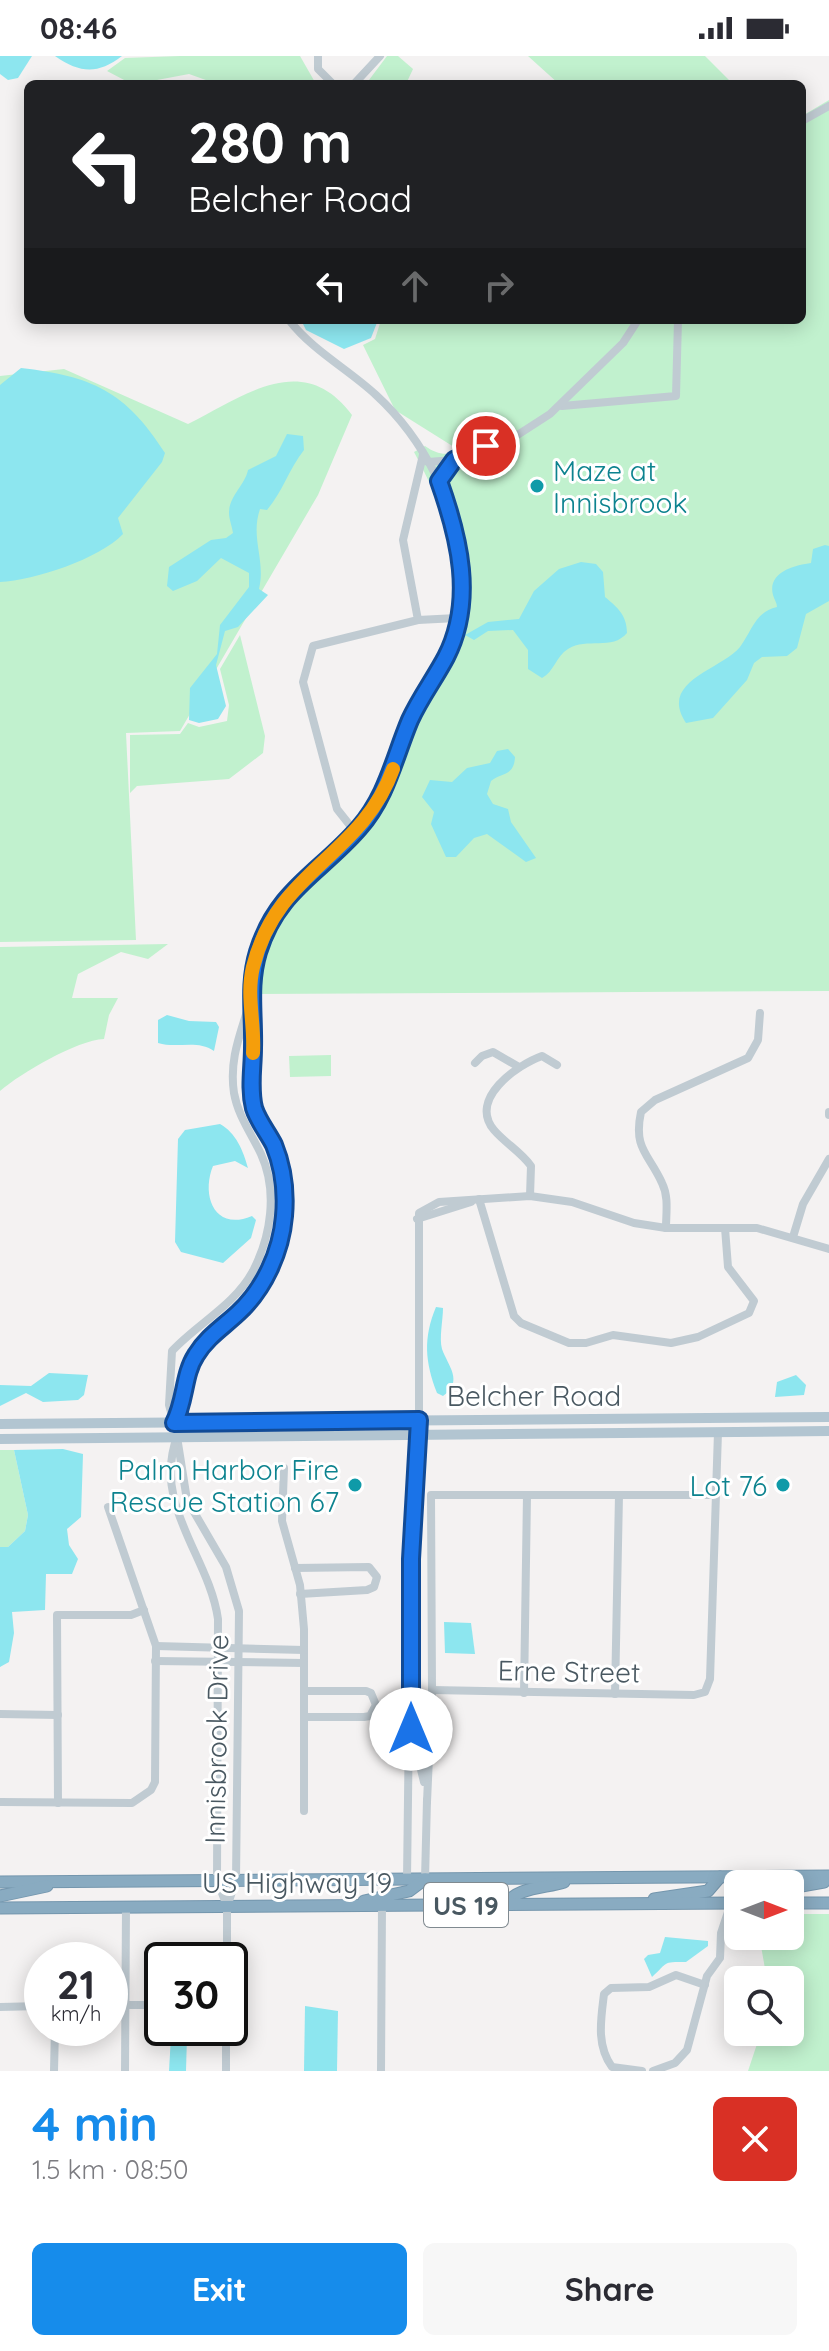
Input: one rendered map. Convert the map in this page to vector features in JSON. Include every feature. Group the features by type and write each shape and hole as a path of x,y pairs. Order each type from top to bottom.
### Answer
{"highway":[{"path":"634,1904 685,1892 708,1891 720,1877"},
{"path":"506,1905 509,1899 522,1891 542,1890 576,1878"},
{"name":"US Highway 19","path":"0,1882 829,1878"},
{"path":"804,1884 829,1878"},
{"path":"0,1896 24,1893 59,1882"},
{"path":"348,1906 416,1882 445,1906"},
{"name":"US Highway 19","path":"0,1908 724,1901"},
{"path":"804,1903 829,1903"}],"main road":[{"name":"Belcher Road","path":"0,1424 829,1417"},
{"path":"177,1437 195,1430 220,1429 235,1422"},
{"path":"116,1437 130,1433 161,1433 174,1423"},
{"name":"Belcher Road","path":"0,1439 829,1431"}],"street":[{"path":"318,56 318,69 329,80"},
{"path":"358,80 380,56"},
{"path":"806,119 829,106"},
{"path":"174,1423 184,1403 193,1358 206,1339 256,1293 268,1273 279,1242 285,1192 274,1147 255,1111 251,1077 252,971 267,925 299,882 356,833 386,787 411,718 447,655 457,618 463,571 456,533 439,481 401,421 375,395 303,338 292,324"},
{"path":"425,459 454,460 519,434 562,406 623,343 635,324"},
{"path":"562,406 676,396 678,324"},
{"path":"418,620 403,540 425,459"},
{"path":"439,481 454,460"},
{"path":"356,833 337,809 303,682 313,646 418,620 457,618"},
{"path":"174,1423 169,1405 172,1351 232,1300 251,1274 268,1232 269,1183 262,1157 238,1111 233,1075 235,1046 250,1002"},
{"path":"666,1228 663,1184 640,1146 641,1112 655,1100 748,1058 758,1040 760,1013"},
{"path":"235,1046 253,1047"},
{"path":"475,1063 493,1052 519,1067"},
{"path":"530,1196 531,1166 494,1130 487,1111 501,1083 519,1067 542,1056 557,1065"},
{"path":"233,1075 251,1077"},
{"path":"793,1237 803,1204 829,1159"},
{"path":"416,1882 408,1836 411,1559 419,1434 418,1216 479,1199 530,1196 572,1202 634,1223 666,1228 757,1228 829,1249"},
{"path":"479,1199 514,1316 521,1323 569,1343 586,1343 613,1335 671,1343 698,1337 749,1313 754,1301 728,1267 725,1228"},
{"path":"416,1882 426,1837 432,1690 431,1495 715,1495 718,1432"},
{"name":"Innisbrook Drive","path":"177,1437 171,1452 172,1496 183,1533 211,1583 220,1647 217,1880 227,1907"},
{"name":"Innisbrook Drive","path":"177,1437 187,1500 217,1548 234,1588 239,1611 236,1880 227,1907"},
{"path":"284,1468 282,1521 300,1594 304,1650 304,1811"},
{"path":"524,1693 527,1495"},
{"path":"615,1694 619,1495"},
{"name":"Erne Street","path":"432,1690 615,1694 705,1692 710,1679 715,1495"},
{"path":"0,1802 132,1803 151,1790 155,1782 156,1646 108,1507"},
{"path":"295,1568 369,1567 377,1577 374,1587 367,1590 300,1594"},
{"path":"58,1803 57,1615 131,1615 144,1610"},
{"path":"156,1646 304,1650"},
{"path":"278,1663 279,1649"},
{"path":"155,1661 304,1663"},
{"path":"304,1717 370,1716 376,1705 371,1693 366,1691 305,1691"},
{"path":"0,1714 58,1715"},
{"path":"411,1729 427,1802"},
{"path":"409,1799 428,1739"},
{"path":"408,1836 426,1837"},
{"path":"381,2071 382,1905"},
{"path":"126,1907 126,1942"},
{"path":"227,1907 227,1942"},
{"path":"653,2071 675,2063 687,2050 705,1985 720,1958 724,1927"},
{"path":"642,2071 612,2067 606,2058 600,2031 604,1994 611,1988 649,1987 676,1975 705,1985"},
{"path":"0,2007 24,2006"},
{"path":"54,2071 55,2046"},
{"path":"125,2046 125,2071"},
{"path":"226,2046 226,2071"}],"green space":[{"path":"300,56 314,80 206,80 189,74 157,80 124,80 107,71 125,58"},
{"path":"387,56 398,56 413,69 408,80 369,80"},
{"path":"528,56 705,56 729,80 555,80"},
{"path":"829,100 829,991 244,994 252,956 275,905 313,862 352,830 371,806 405,718 440,657 453,623 456,572 452,547 436,499 414,452 425,446 445,454 465,448 454,447 395,410 363,345 375,339 380,324 806,324 806,114"},
{"path":"64,369 188,424 252,391 293,381 314,385 333,395 352,415 318,495 180,731 126,733 136,940 0,942 0,376"},
{"path":"240,635 265,736 263,753 229,779 137,786 130,793 130,735 180,734 188,723 199,727 227,721 229,705 220,669"},
{"path":"168,944 148,959 121,952 78,974 72,998 118,998 109,1015 104,1039 79,1045 50,1059 0,1091 0,947"},
{"path":"331,1055 331,1076 290,1077 289,1056"},
{"path":"0,1450 14,1450 28,1515 25,1531 8,1547 0,1547"},
{"path":"804,1914 829,1914 829,2071 748,2071 756,2046 804,2046 804,1966 765,1966 762,1950 804,1950"}],"water":[{"path":"0,56 32,56 18,78 8,80 0,74"},
{"path":"55,56 122,56 105,66 89,70"},
{"path":"303,324 376,324 371,338 344,349 306,330"},
{"path":"21,368 68,376 105,390 136,415 165,453 162,462 118,518 123,534 112,543 66,567 0,582 0,385"},
{"path":"287,434 303,436 304,450 273,503 267,510 260,509 257,520 261,568 259,589 268,595 238,627 225,631 216,665 226,706 218,719 199,723 189,720 190,688 217,654 220,625 249,587 249,573 221,558 197,581 173,591 167,586 169,567 211,540 226,538 233,533 230,507 248,470 276,456"},
{"path":"829,546 829,601 806,614 797,648 787,656 762,657 754,663 747,680 713,718 686,723 680,709 680,697 686,687 731,655 759,618 777,607 772,587 778,575 790,568 811,563 813,549"},
{"path":"581,562 596,564 603,572 605,597 625,621 627,633 621,638 568,649 542,678 528,669 528,650 513,630 488,631 474,640 465,635 488,622 519,619 534,591 559,569"},
{"path":"508,749 515,757 512,768 491,781 487,794 493,804 508,809 511,822 536,858 526,862 487,834 474,838 456,857 446,857 431,824 434,812 422,797 430,780 452,782 467,768 490,763 497,751"},
{"path":"167,1015 189,1021 216,1022 219,1027 214,1051 194,1045 158,1043 158,1020"},
{"path":"220,1124 238,1143 248,1168 235,1161 213,1166 210,1199 220,1215 228,1219 252,1216 256,1220 251,1238 223,1263 181,1252 175,1242 178,1139 185,1130"},
{"path":"436,1307 443,1308 441,1345 453,1373 453,1385 443,1396 437,1393 433,1382 427,1350"},
{"path":"49,1373 88,1375 84,1395 78,1400 43,1402 26,1393 0,1406 0,1385 31,1386"},
{"path":"796,1375 806,1385 804,1395 775,1397 777,1382"},
{"path":"63,1449 83,1454 81,1517 67,1529 69,1545 78,1559 72,1574 46,1574 45,1610 12,1612 14,1633 9,1662 0,1667 0,1547 8,1547 25,1531 28,1515 14,1450"},
{"path":"444,1622 471,1623 475,1654 445,1653"},
{"path":"665,1937 708,1941 708,1946 686,1962 666,1964 652,1977 644,1959 660,1953"},
{"path":"305,2006 338,2011 337,2071 304,2071"},
{"path":"170,2046 187,2046 186,2071 169,2071"}],"slow traffic":[{"path":"253,1053 252,971 267,925 299,882 356,833 370,816 393,769"}],"place":[{"name":"Maze at Innisbrook","path":"537,486"},
{"name":"Palm Harbor Fire Rescue Station 67","path":"355,1485"},
{"name":"Lot 76","path":"783,1485"}],"route":[{"path":"411,1729 411,1559 419,1420 174,1423 184,1403 193,1358 206,1339 240,1311 256,1293 268,1273 284,1219 285,1192 280,1165 255,1111 251,1090 253,1016 250,1002 252,971 259,949 267,925 287,895 356,833 370,816 386,787 411,718 447,655 461,607 463,571 456,533 439,481 450,470 454,460 486,446"}]}
